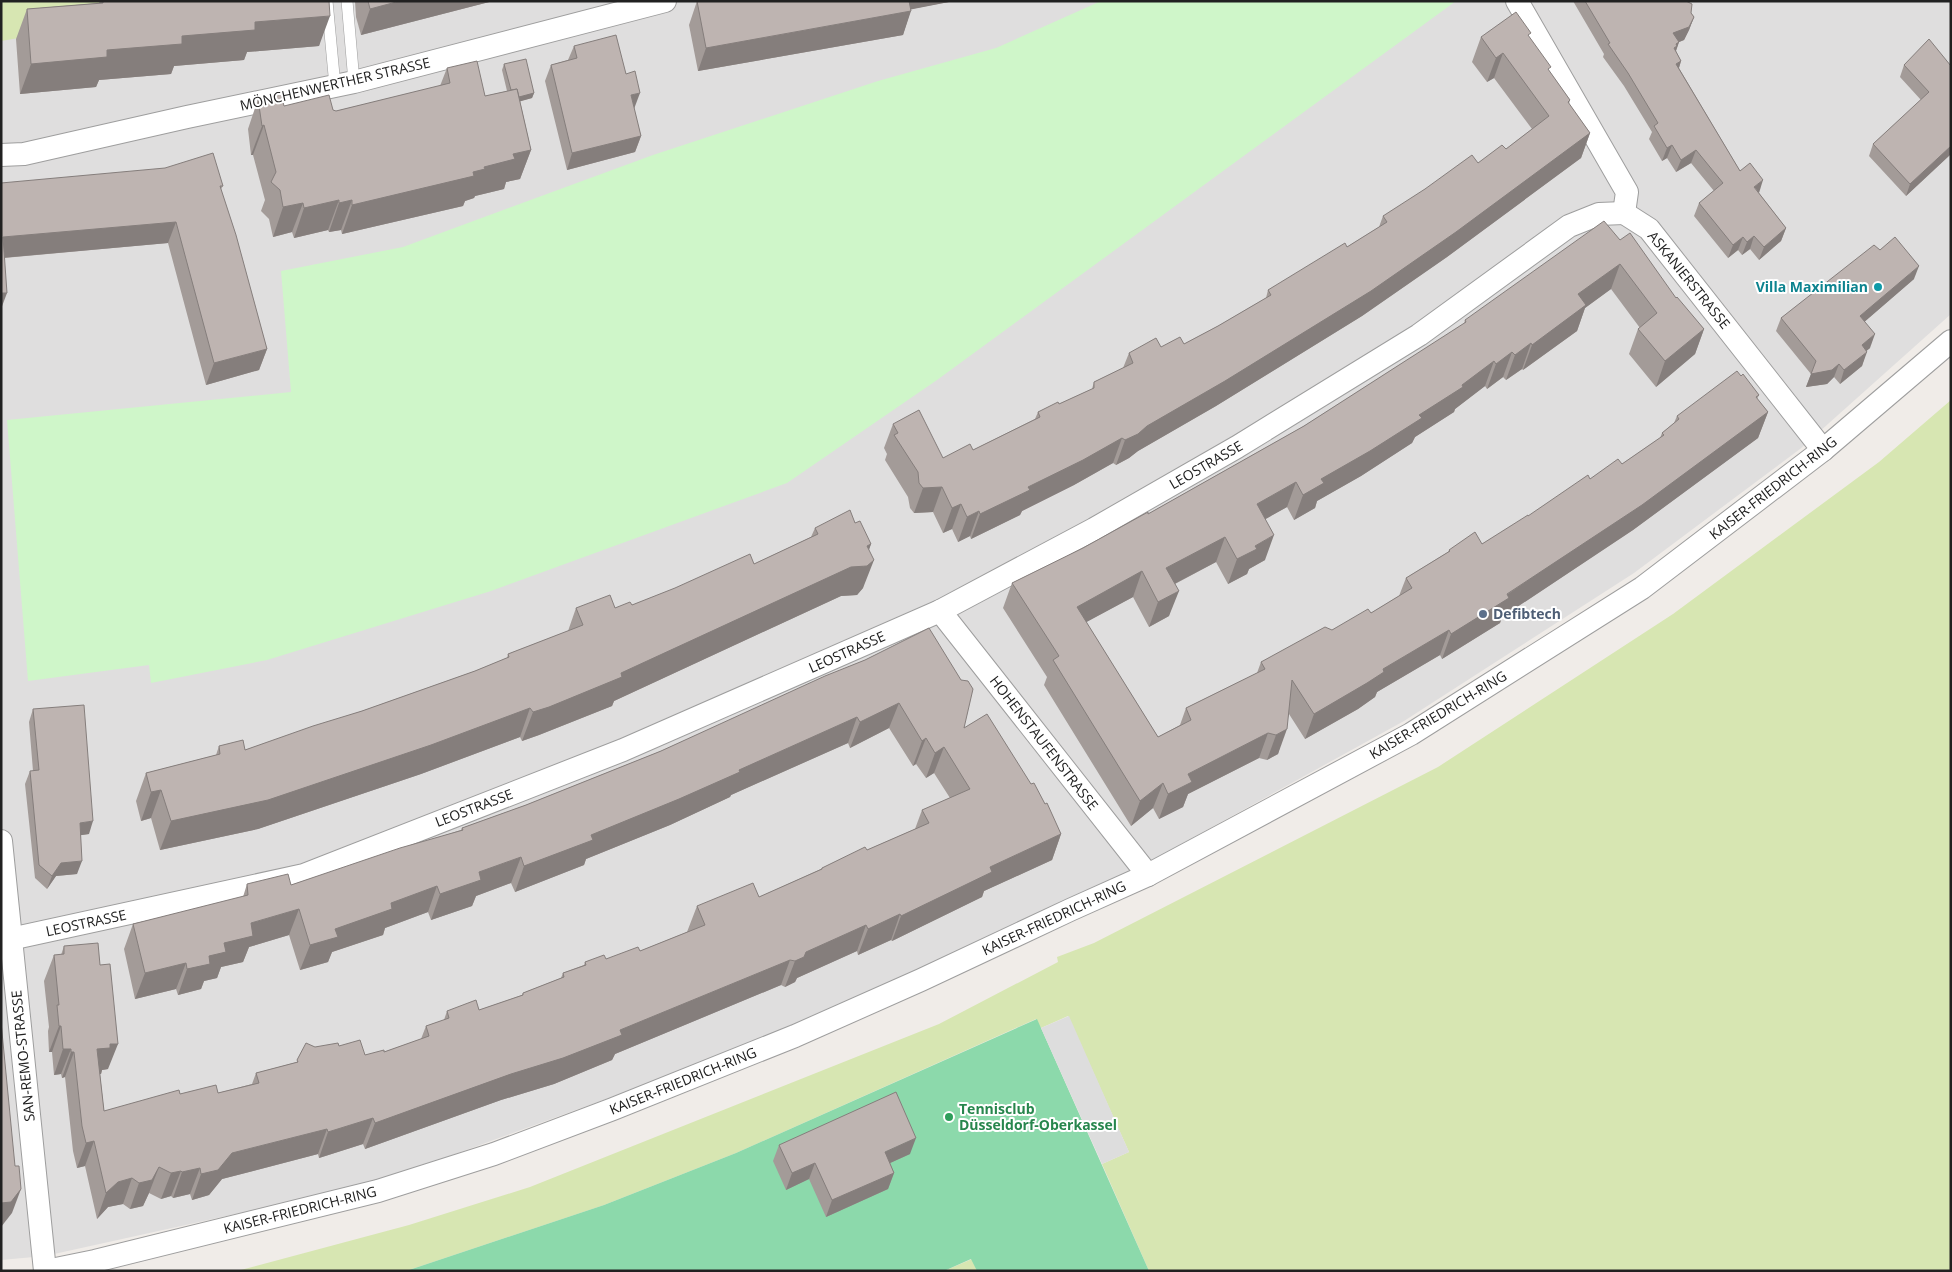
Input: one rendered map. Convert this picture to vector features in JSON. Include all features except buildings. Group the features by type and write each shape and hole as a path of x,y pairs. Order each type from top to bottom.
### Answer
{"street":[{"name":"MÖNCHENWERTHER STRASSE","path":"1,155 24,154 344,84 612,8 665,1"},
{"path":"1517,1 1627,192 1624,214"},
{"name":"LEOSTRASSE","path":"6,940 304,874 623,750 940,612 1094,529 1237,447 1419,335 1569,226 1599,214 1624,214"},
{"name":"ASKANIERSTRASSE","path":"1624,214 1649,229 1823,450"},
{"name":"KAISER-FRIEDRICH-RING","path":"46,1271 95,1261 378,1191 494,1154 795,1036 1148,875 1411,734 1642,588 1823,450 1951,341"},
{"name":"HOHENSTAUFENSTRASSE","path":"940,612 1148,875"},
{"name":"SAN-REMO-STRASSE","path":"1,841 6,940 46,1271"}],"lane":[{"path":"327,1 344,84"},
{"path":"344,84 347,1"}],"shaded area":[{"path":"1,1 1951,1 1951,314 1800,449 1634,573 1404,721 1156,858 792,1031 376,1183 45,1256 1,1260"},
{"path":"1069,1016 1129,1152 1102,1164 1041,1028"}],"green space":[{"path":"1,1 240,1 1,41"},
{"path":"1101,1 1456,1 937,380 787,483 491,591 267,660 151,683 149,665 28,681 7,420 291,392 281,271 403,247 653,155 878,81 996,48"},
{"path":"1951,400 1951,1271 1149,1271 1102,1164 1129,1152 1068,1016 1041,1028 1036,1019 736,1153 604,1205 406,1271 237,1271 409,1225 530,1187 939,1024 1058,962 1057,957 1094,943 1438,767 1673,614 1879,462"},
{"name":"Tennisclub Düsseldorf-Oberkassel","path":"1037,1019 1149,1271 977,1271 971,1259 944,1271 406,1271 604,1205 736,1153"},
{"path":"972,1259 977,1271 944,1271"}],"place":[{"name":"Villa Maximilian","path":"1878,287"},
{"name":"Defibtech","path":"1483,614"},
{"name":"Tennisclub Düsseldorf-Oberkassel","path":"949,1117"}]}
